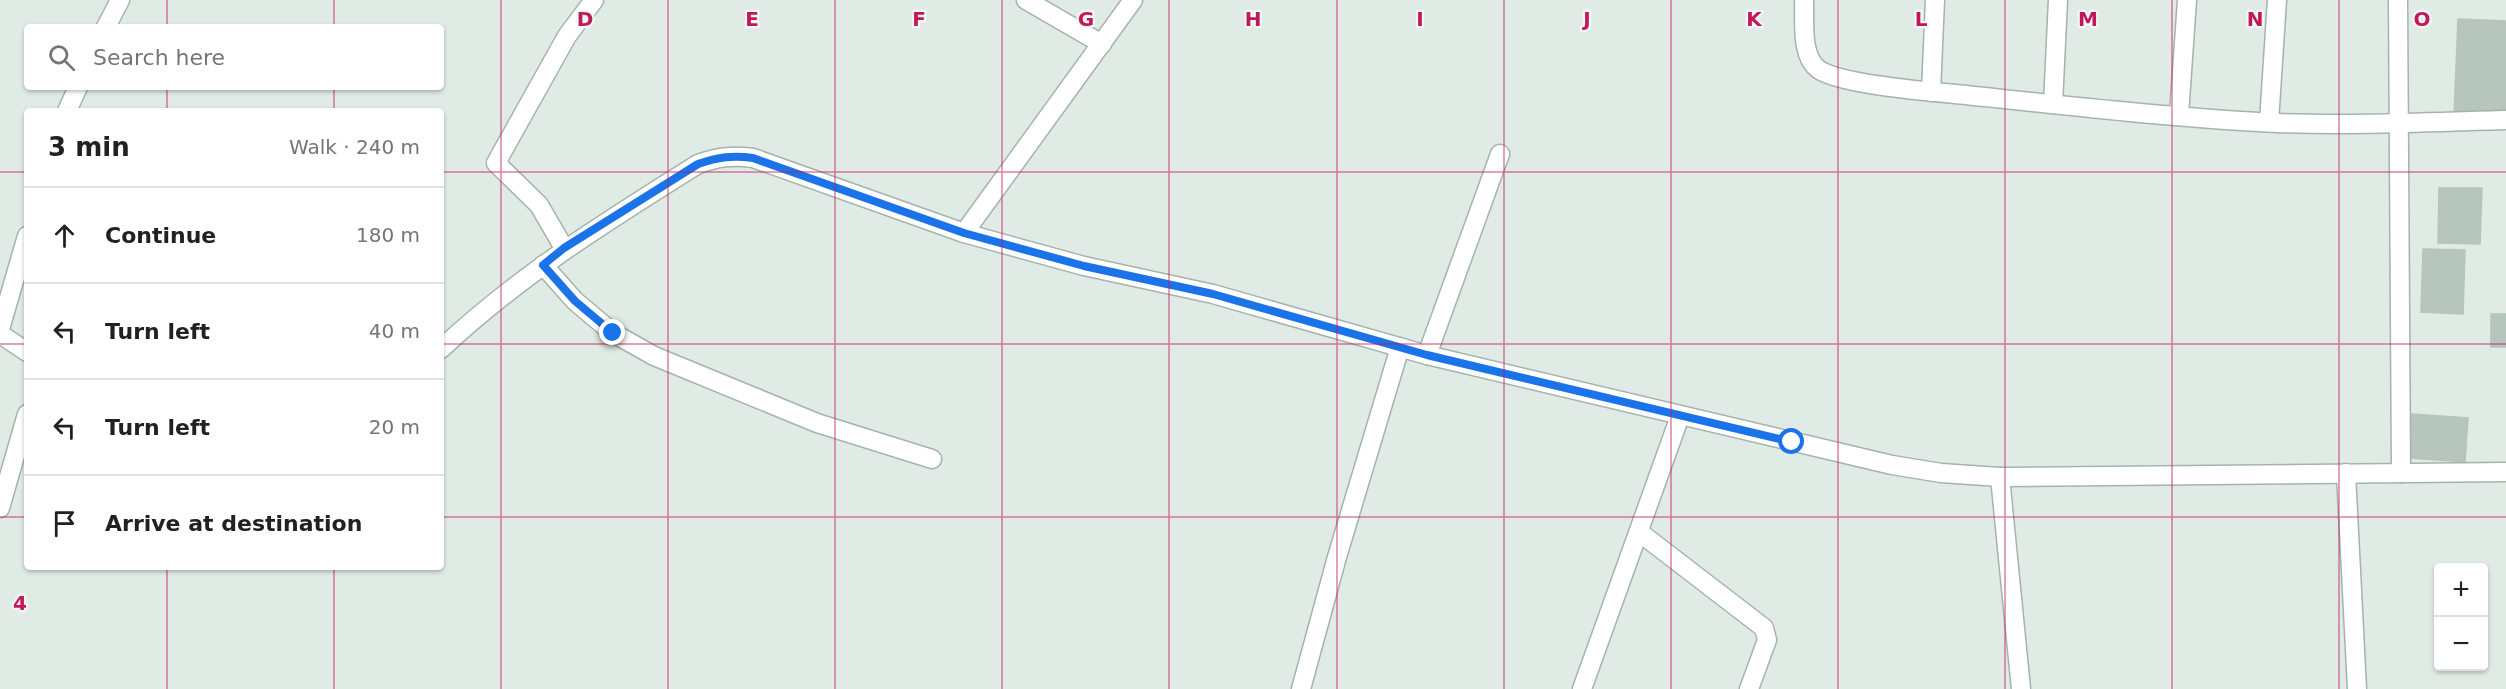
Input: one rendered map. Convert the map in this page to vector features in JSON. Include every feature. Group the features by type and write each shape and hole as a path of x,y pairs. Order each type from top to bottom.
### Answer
{"street":[{"path":"108,24 120,0"},
{"path":"564,248 539,205 496,164 567,36 594,0"},
{"path":"1026,0 1102,44"},
{"path":"964,233 1133,0"},
{"path":"1804,0 1806,45 1811,60 1818,69 1830,75 1881,86 2053,104 2269,122 2397,123 2506,120"},
{"path":"1931,92 1935,0"},
{"path":"2053,104 2058,0"},
{"path":"2179,114 2187,0"},
{"path":"2269,122 2277,0"},
{"path":"2398,0 2401,473"},
{"path":"68,108 77,90"},
{"path":"1427,355 1500,154"},
{"path":"444,346 486,307 564,248 698,164 718,157 736,155 753,158 964,233 1084,266 1213,294 1427,355 1892,465 1941,473 2000,477 2506,472"},
{"path":"0,329 24,246"},
{"path":"543,265 575,301 613,333 654,356 817,423 932,459"},
{"path":"0,334 24,350"},
{"path":"1301,689 1337,557 1400,347"},
{"path":"1582,689 1680,416"},
{"path":"0,508 24,424"},
{"path":"2346,473 2356,689"},
{"path":"2000,477 2021,689"},
{"path":"1639,532 1764,628 1766,646 1749,689"}],"building":[{"path":"2458,19 2506,21 2506,117 2454,115"},
{"path":"2439,188 2482,188 2480,244 2438,243"},
{"path":"2423,249 2465,250 2463,314 2421,312"},
{"path":"2491,314 2506,314 2506,347 2491,347"},
{"path":"2412,414 2468,418 2465,462 2409,458"}],"route":[{"path":"613,333 575,301 543,265 564,248 698,164 718,157 736,155 753,158 918,214 964,233 1084,266 1213,294 1304,318 1427,355 1792,442"}]}
